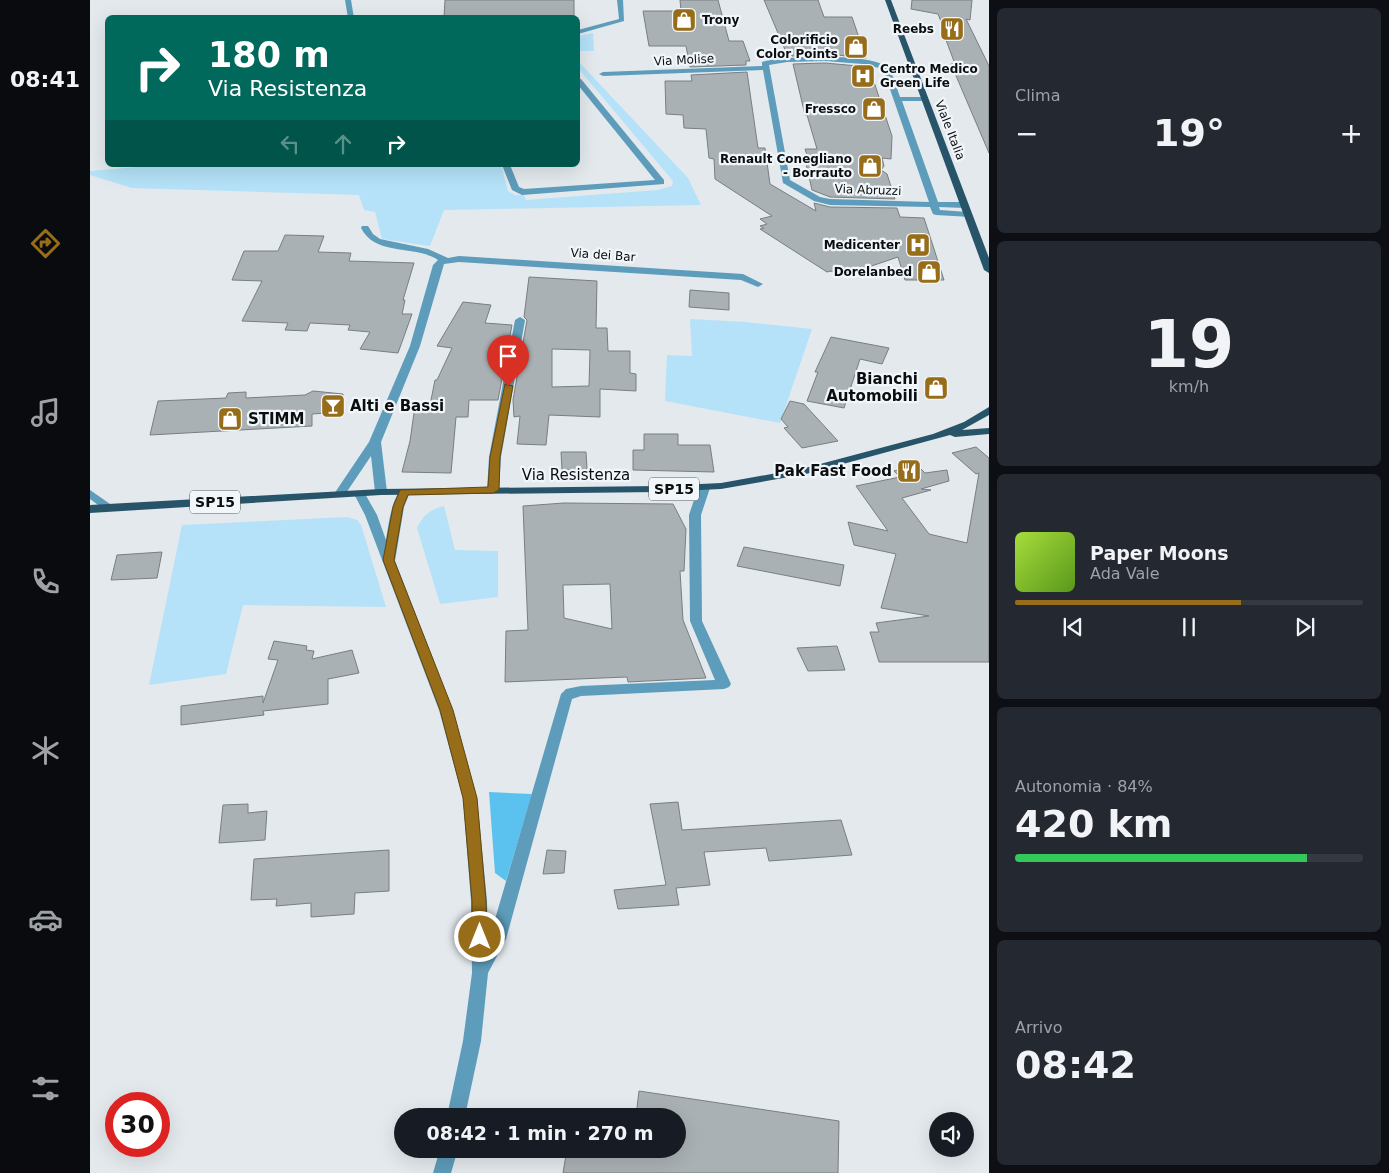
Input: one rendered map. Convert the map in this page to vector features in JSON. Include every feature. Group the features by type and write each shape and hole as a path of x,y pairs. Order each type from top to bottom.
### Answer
{"main road":[{"name":"Viale Italia","path":"888,0 989,270"},
{"name":"SP15","path":"938,436 968,424 989,410"},
{"name":"SP15","path":"938,436 989,431"},
{"name":"Via Resistenza","path":"90,509 381,492 704,488 771,479 938,436"}],"street":[{"path":"348,0 350,15"},
{"path":"580,31 622,20 620,0"},
{"name":"Via Molise","path":"603,74 766,68 767,62 782,60 864,61 878,64 886,68 934,204"},
{"name":"Via Abruzzi","path":"766,68 786,181 817,199 830,202 965,205"},
{"path":"507,167 515,188 522,192 661,182 580,83"},
{"path":"897,99 925,99"},
{"name":"Via Abruzzi","path":"934,204 936,212 968,215"},
{"name":"Via dei Bar","path":"365,228 370,238 377,242 426,249 445,260 743,278 758,284"},
{"path":"340,494 375,442 415,346 438,265 445,260"},
{"path":"493,490 495,457 520,320"},
{"path":"375,442 381,492"},
{"path":"480,973 498,939 566,697 571,692 581,691 724,684 696,621 696,515 704,488"},
{"path":"389,560 398,507 404,492"},
{"path":"90,493 109,508"},
{"path":"360,494 371,515 389,560 446,710 470,798 479,901 480,973 472,1041 458,1108"},
{"path":"442,1173 446,1158"}],"shaded area":[{"path":"593,33 594,51 580,51 580,36"},
{"path":"580,63 688,178 701,205 444,210 430,246 382,239 375,212 364,210 359,195 132,188 90,175 90,171 137,167 502,167 508,191 515,195 524,195 526,200 658,190 672,186 673,181 580,70"},
{"path":"690,319 745,322 812,329 780,423 665,401 667,355 692,356"},
{"path":"444,506 455,550 498,551 498,597 440,604 417,528 428,514"},
{"path":"347,517 357,520 361,525 386,607 243,605 226,674 149,685 182,525"},
{"path":"489,792 532,794 506,881 495,873"}],"building":[{"path":"445,0 574,0 574,15 444,15"},
{"path":"680,0 718,0 729,41 743,41 750,61 746,61 746,65 690,67 686,46 649,46 643,11 681,11"},
{"path":"764,0 818,0 824,17 852,17 866,58 837,55 792,56 791,53 786,52"},
{"path":"912,0 972,0 970,20 966,19 989,66 989,153 951,64 955,64 946,40 949,41 938,14 911,9"},
{"path":"825,63 869,67 892,136 891,159 882,158 884,166 881,170 887,174 895,199 830,197 812,190 804,155 807,155 805,149 817,149 807,115 805,115 793,64"},
{"path":"747,72 758,148 765,148 770,184 816,211 814,203 830,207 897,208 900,217 924,218 944,280 905,280 898,257 842,276 831,271 827,272 760,229 764,228 760,226 767,224 760,219 772,216 715,179 714,159 709,158 706,129 684,128 683,115 666,114 665,81 692,81 691,75"},
{"path":"285,235 324,236 318,252 351,253 349,261 414,263 403,300 405,300 402,314 412,314 398,353 360,349 370,332 348,330 350,325 310,323 307,331 285,330 288,323 242,321 262,281 232,280 244,251 278,251"},
{"path":"529,277 597,281 596,328 607,328 608,351 630,351 630,373 636,374 636,391 600,389 600,417 549,415 546,445 517,444 520,416 514,417 513,400 527,320 524,317","holes":["552,349 590,350 589,386 552,387"]},
{"path":"690,290 729,293 729,310 689,307"},
{"path":"463,302 491,305 485,323 512,325 498,400 469,400 468,417 456,417 451,473 402,472 410,441 415,406 430,405 435,380 437,380 452,348 437,346"},
{"path":"831,337 889,348 882,364 860,359 844,408 807,401 818,372 815,372"},
{"path":"313,391 343,394 342,412 312,414 312,426 150,435 158,401 226,398 228,393 246,392 246,398 305,395"},
{"path":"790,401 804,404 838,441 802,448 784,428 788,427 781,419"},
{"path":"644,434 678,434 678,445 710,445 714,472 633,470 633,450 644,450"},
{"path":"976,447 989,458 989,662 879,662 870,632 879,632 876,623 929,616 881,608 896,554 854,545 848,522 888,531 856,486 900,477 894,471 917,465 925,473 947,470 949,481 921,489 931,490 902,498 929,534 967,543 979,473 976,474 952,453"},
{"path":"561,452 586,452 587,469 562,470"},
{"path":"564,503 673,504 686,529 684,571 680,571 683,620 706,678 628,682 627,677 505,682 506,631 528,630 523,506","holes":["610,584 612,629 564,618 563,585"]},
{"path":"744,547 844,565 840,586 737,566"},
{"path":"162,552 157,578 111,580 117,555"},
{"path":"274,641 307,646 306,650 314,651 312,659 352,650 359,673 328,679 328,704 263,711 264,715 181,725 181,706 263,696 263,703 278,660 268,659"},
{"path":"837,646 845,670 808,671 797,648"},
{"path":"678,802 682,830 841,820 852,855 769,861 766,848 704,852 710,885 676,888 679,905 618,909 614,890 666,885 650,804"},
{"path":"248,804 248,813 267,811 265,840 219,843 223,805"},
{"path":"389,850 389,891 355,893 354,914 311,917 311,903 276,906 277,899 251,900 254,859"},
{"path":"547,850 566,851 564,873 543,874"},
{"path":"639,1091 839,1121 838,1173 563,1173 566,1158 686,1158 686,1108 637,1108"}],"place":[{"name":"Trony","path":"684,20"},
{"name":"Reebs","path":"952,29"},
{"name":"Colorificio Color Points","path":"856,47"},
{"name":"Centro Medico Green Life","path":"863,76"},
{"name":"Fressco","path":"874,109"},
{"name":"Renault Conegliano - Borrauto","path":"870,166"},
{"name":"Medicenter","path":"918,245"},
{"name":"Dorelanbed","path":"929,272"},
{"name":"Bianchi Automobili","path":"936,388"},
{"name":"Alti e Bassi","path":"333,406"},
{"name":"STIMM","path":"230,419"},
{"name":"Pak Fast Food","path":"909,471"}],"route":[{"path":"480,937 479,901 470,798 446,710 389,560 398,507 404,492 493,490 495,457 508,386"}]}
